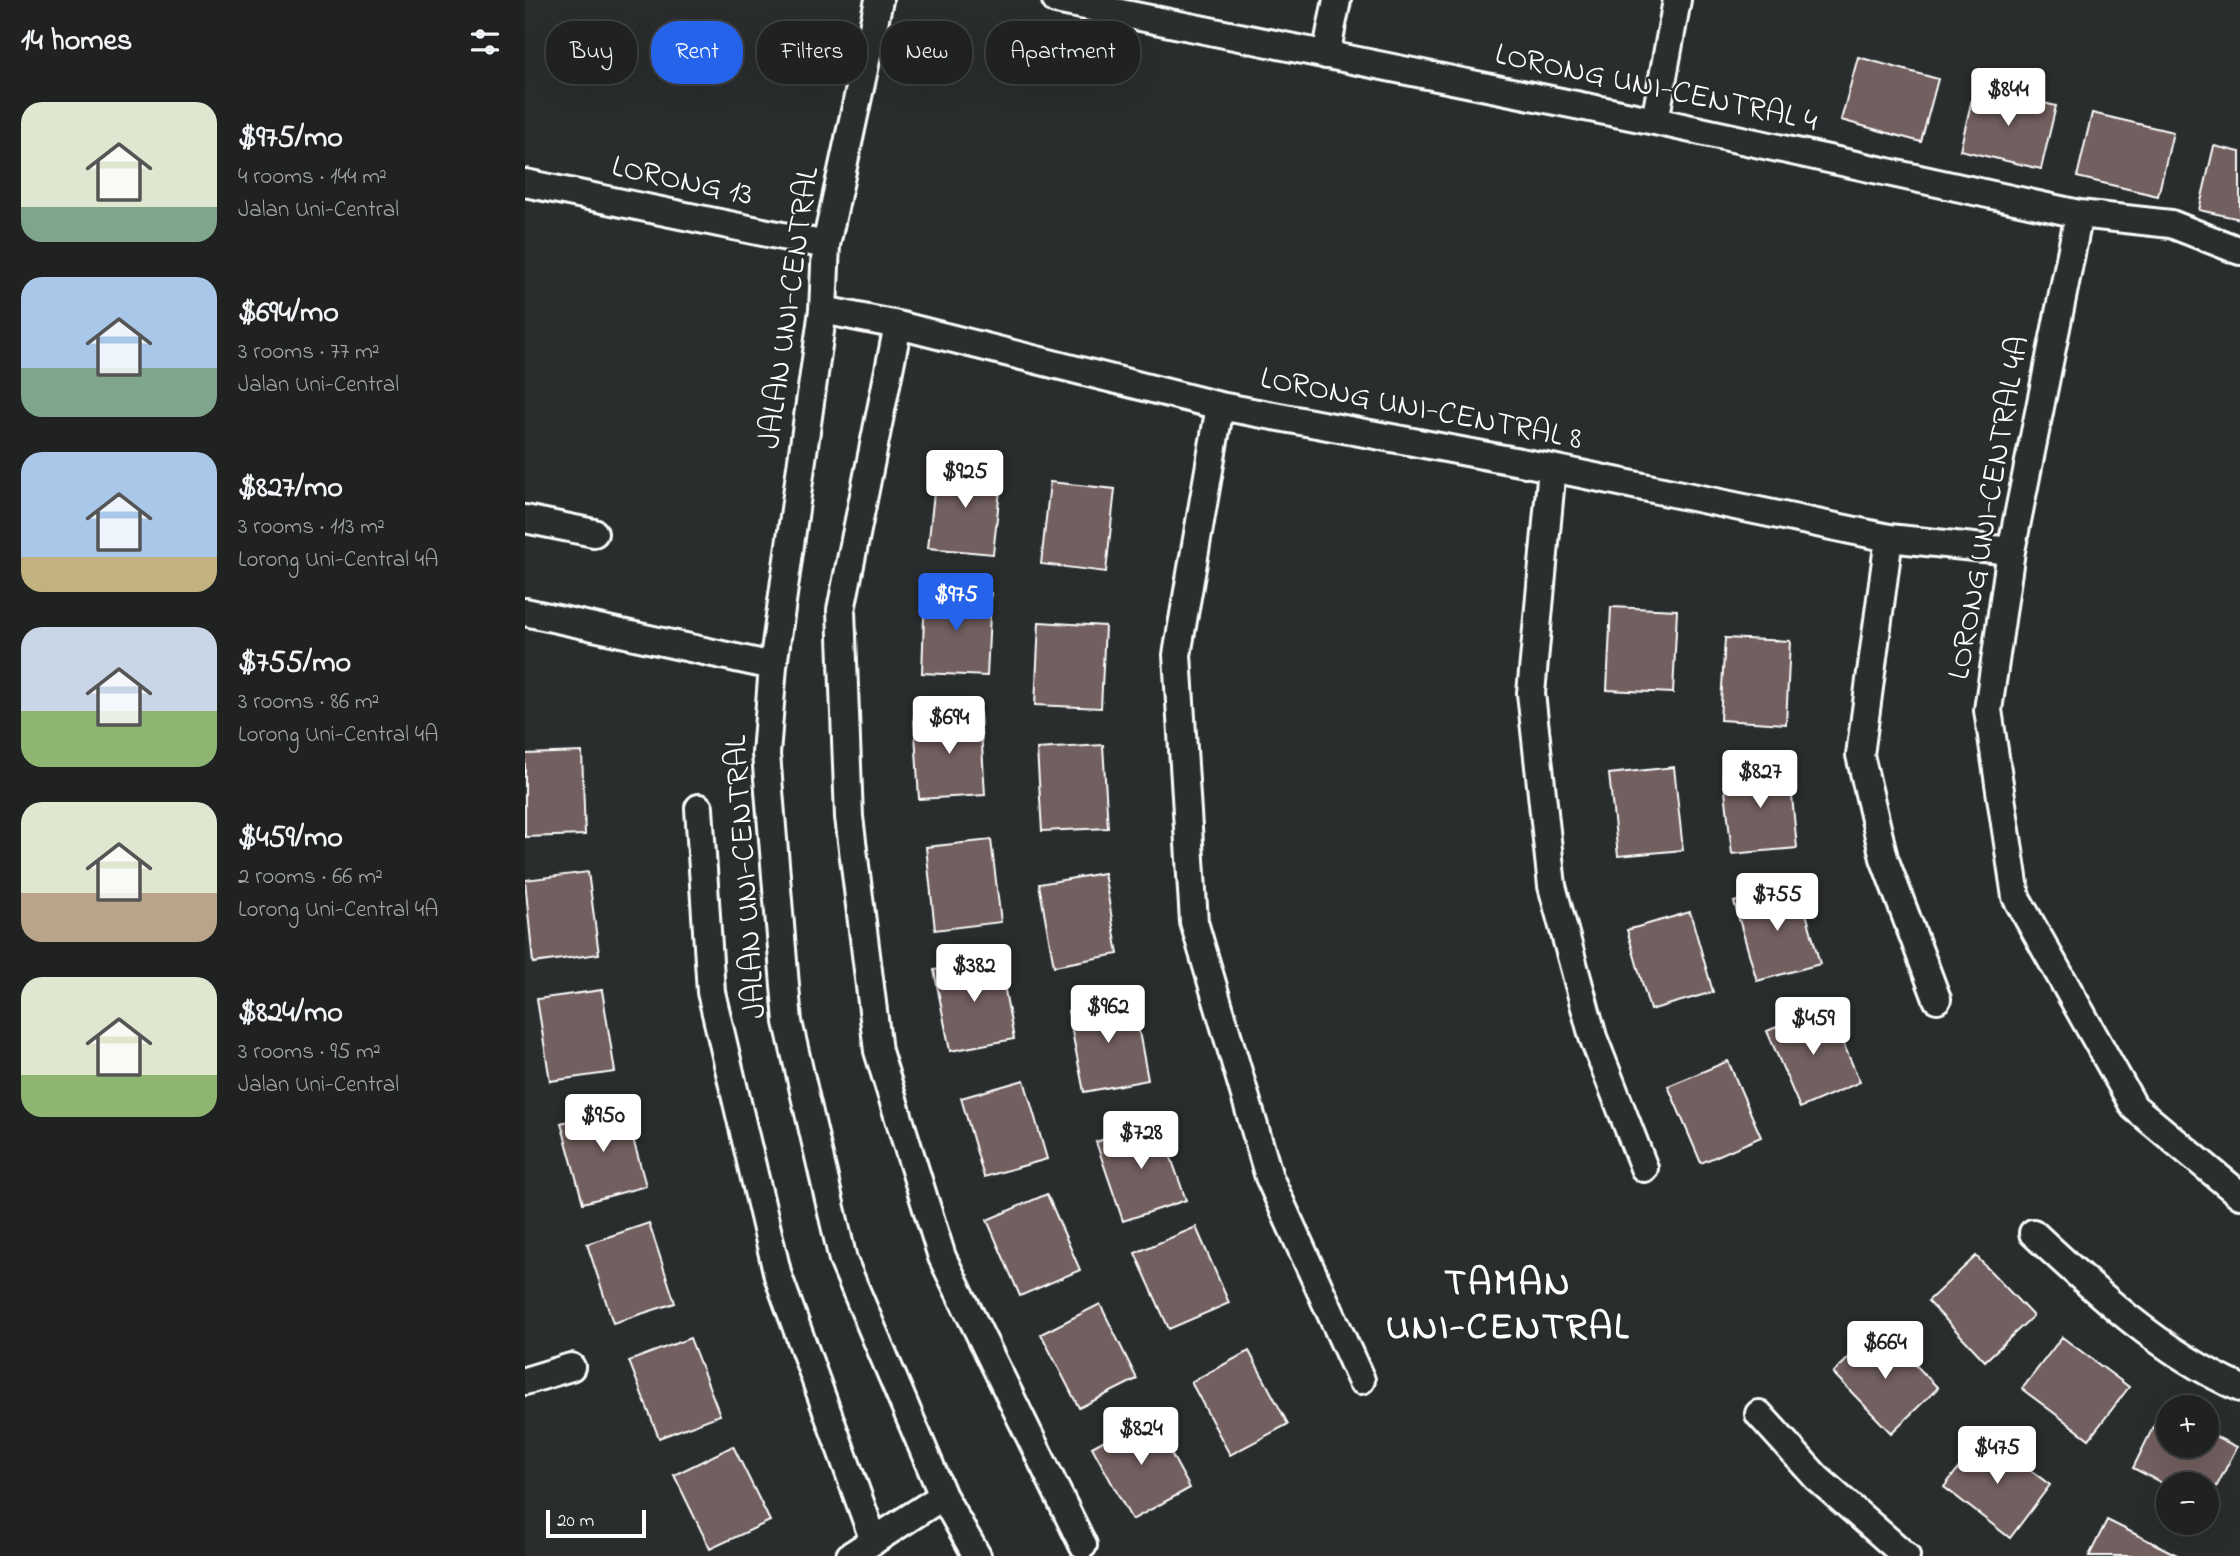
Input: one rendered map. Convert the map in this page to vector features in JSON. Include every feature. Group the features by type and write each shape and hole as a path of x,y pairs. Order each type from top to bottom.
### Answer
{"street":[{"name":"JALAN UNI-CENTRAL","path":"879,0 826,246 823,310 773,666 766,754 788,1022 843,1260 943,1496 977,1556"},
{"name":"LORONG UNI-CENTRAL 4","path":"1056,0 1655,121 2079,214 2171,224 2240,251"},
{"path":"1326,55 1337,0"},
{"path":"1655,121 1677,0"},
{"name":"LORONG 13","path":"525,183 826,246"},
{"name":"LORONG UNI-CENTRAL 4A","path":"2079,214 2011,551 1988,710 2016,897 2134,1107 2240,1195"},
{"name":"LORONG UNI-CENTRAL 8","path":"823,310 898,325 1220,406 1552,468 1889,538 2011,551"},
{"path":"898,325 841,610 849,817 878,1051 942,1257 1083,1545"},
{"path":"1220,406 1177,655 1194,922 1269,1177 1361,1380"},
{"path":"1552,468 1531,693 1552,886 1593,1037 1644,1168"},
{"path":"525,519 594,533"},
{"path":"1889,538 1860,755 1884,859 1937,999"},
{"path":"525,612 773,666"},
{"path":"699,808 711,992 778,1276 874,1541"},
{"path":"2033,1233 2114,1309 2210,1374 2240,1388"},
{"path":"525,1381 571,1367"},
{"path":"1759,1414 1817,1478 1906,1556"},
{"path":"851,1556 943,1496"}],"building":[{"path":"1858,57 1938,79 1921,142 1841,120"},
{"path":"1975,86 2056,106 2041,169 1960,150"},
{"path":"2092,113 2173,132 2158,196 2077,177"},
{"path":"2214,146 2240,152 2240,219 2199,210"},
{"path":"937,465 1002,472 993,554 928,548"},
{"path":"1050,482 1115,489 1106,572 1041,564"},
{"path":"925,590 991,593 987,676 922,673"},
{"path":"1611,607 1677,610 1673,693 1607,690"},
{"path":"1039,622 1105,626 1101,708 1035,705"},
{"path":"1725,638 1790,641 1786,724 1720,720"},
{"path":"980,713 985,795 919,799 914,717"},
{"path":"1103,745 1108,828 1042,831 1037,749"},
{"path":"582,752 585,835 525,837 525,754"},
{"path":"1789,765 1797,848 1732,854 1723,772"},
{"path":"1674,767 1683,850 1618,856 1609,774"},
{"path":"991,840 1001,922 935,930 926,847"},
{"path":"588,872 599,954 533,963 525,880"},
{"path":"1104,873 1118,954 1054,966 1039,884"},
{"path":"1798,884 1820,964 1757,981 1734,902"},
{"path":"1690,912 1713,992 1650,1010 1627,930"},
{"path":"999,958 1014,1039 950,1051 934,970"},
{"path":"602,990 615,1072 550,1081 537,999"},
{"path":"1133,999 1148,1080 1084,1092 1068,1011"},
{"path":"1827,1006 1860,1082 1800,1108 1767,1031"},
{"path":"1728,1061 1761,1137 1701,1163 1668,1086"},
{"path":"1024,1080 1047,1159 984,1177 961,1098"},
{"path":"624,1106 646,1186 583,1203 561,1123"},
{"path":"1158,1121 1186,1200 1123,1221 1096,1142"},
{"path":"1047,1194 1080,1270 1020,1296 987,1220"},
{"path":"649,1223 675,1303 613,1323 587,1244"},
{"path":"1196,1227 1229,1303 1169,1329 1135,1253"},
{"path":"1976,1256 2033,1316 1985,1361 1928,1301"},
{"path":"1100,1304 1137,1379 1079,1408 1041,1334"},
{"path":"1880,1328 1938,1388 1891,1433 1833,1373"},
{"path":"2062,1337 2129,1387 2089,1439 2022,1389"},
{"path":"690,1338 720,1415 659,1438 629,1361"},
{"path":"1249,1351 1288,1424 1230,1455 1191,1382"},
{"path":"1150,1415 1190,1488 1132,1520 1092,1447"},
{"path":"2156,1421 2156,1458 2219,1458 2219,1438 2237,1447 2219,1482 2219,1472 2156,1472 2156,1480 2133,1468"},
{"path":"1984,1435 2050,1485 2010,1538 1944,1487"},
{"path":"733,1446 770,1521 710,1549 674,1475"},
{"path":"2107,1520 2179,1556 2089,1556"}],"district":[{"name":"TAMAN UNI-CENTRAL","path":"1508,1307"}]}
